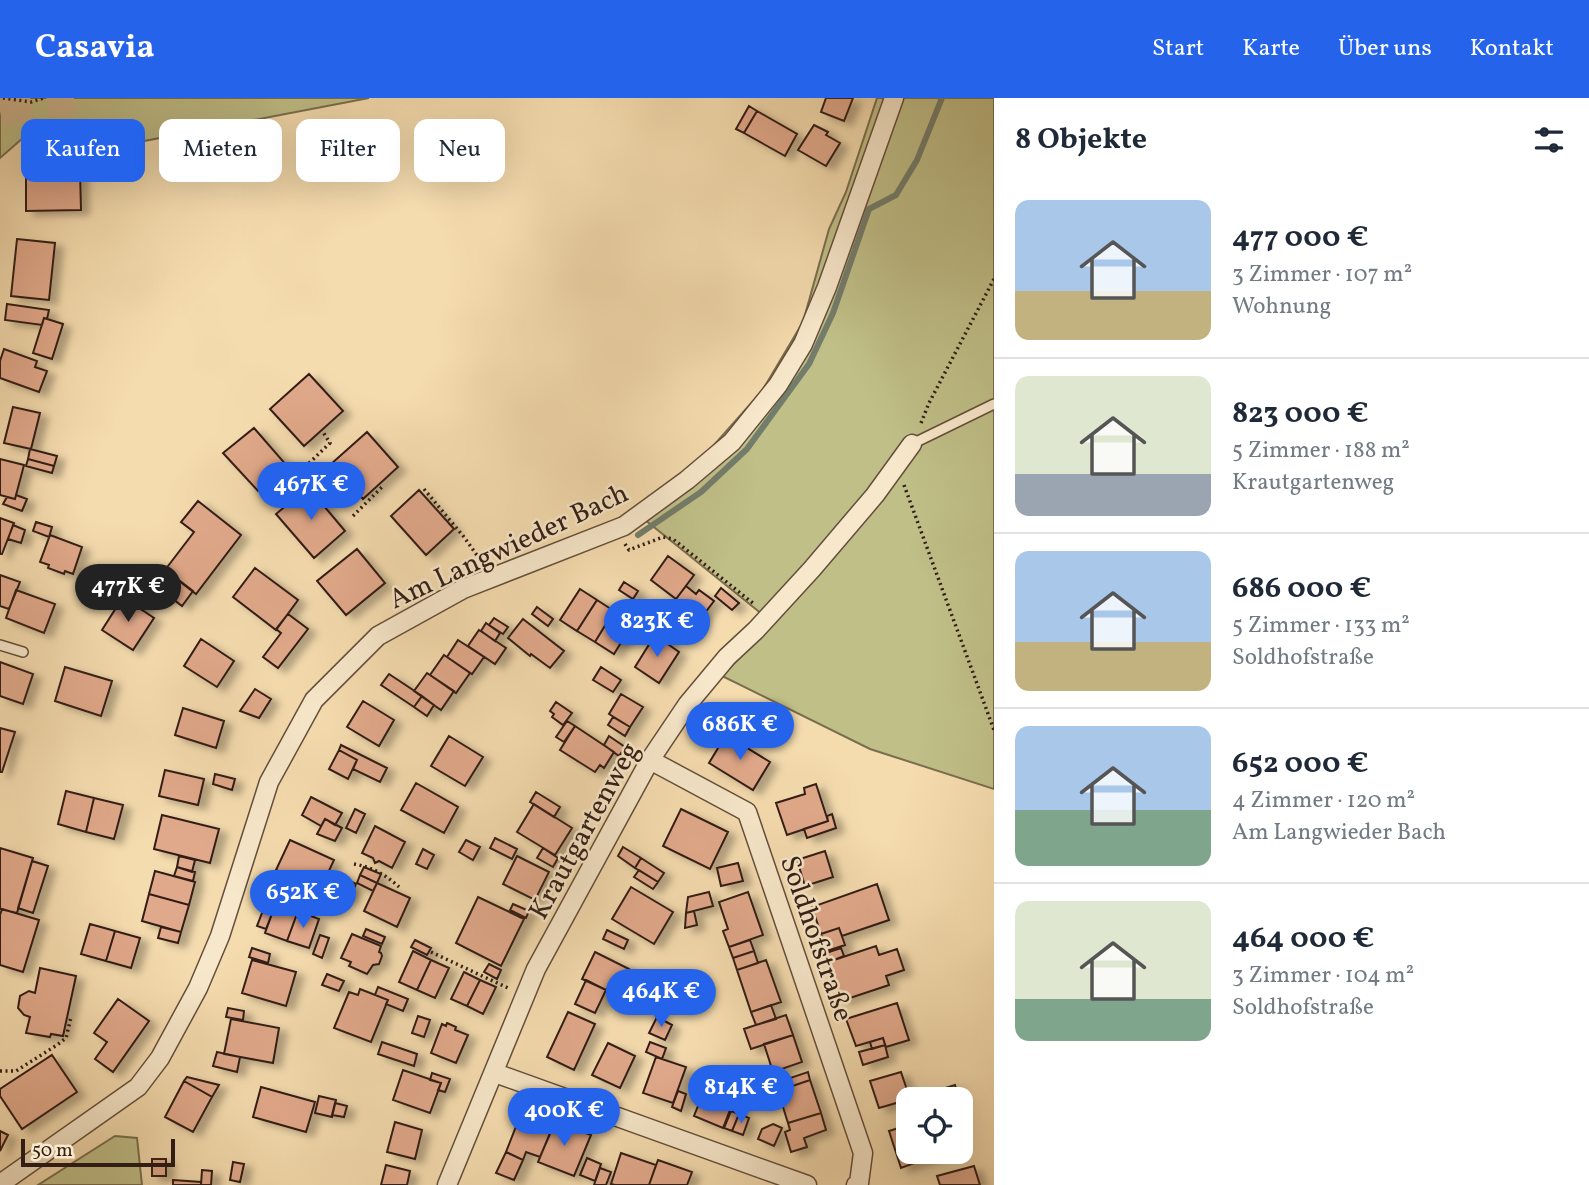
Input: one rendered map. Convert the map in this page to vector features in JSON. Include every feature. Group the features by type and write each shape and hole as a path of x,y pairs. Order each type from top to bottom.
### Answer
{"street":[{"name":"Am Langwieder Bach","path":"0,1184 138,1087 160,1058 198,988 220,936 269,782 314,700 378,636 463,589 624,526 687,480 732,442 778,385 803,344 827,287 894,98"},
{"name":"Krautgartenweg","path":"447,1185 536,969 650,760 687,705 727,657 812,569 897,467 912,444"},
{"name":"Soldhofstraße","path":"650,760 747,812 863,1153 859,1183 856,1185"},
{"path":"495,1073 807,1185"}],"lane":[{"path":"912,444 994,404"},
{"path":"0,645 23,652"}],"path":[{"path":"3,98 31,102 44,98"},
{"path":"912,444 929,403 994,279"},
{"path":"278,489 330,443 323,432"},
{"path":"897,467 994,730"},
{"path":"353,516 383,486"},
{"path":"424,489 464,537 492,578"},
{"path":"614,530 629,550 663,537 673,538 769,616"},
{"path":"354,864 365,865 387,876 399,887"},
{"path":"431,952 525,996"},
{"path":"0,1071 16,1071 57,1045 65,1038 71,1017"}],"shaded area":[{"path":"0,98 369,98 259,119 159,119 159,138 145,141 145,119 21,119 21,140 0,158"},
{"path":"877,98 994,98 994,789 870,749 722,676 773,623 634,511 706,454 762,391 803,322 829,229 846,192"},
{"path":"115,1136 137,1138 142,1185 38,1185"}],"building":[{"path":"826,98 853,98 844,121 821,112"},
{"path":"749,106 757,111 744,133 736,129"},
{"path":"757,111 797,134 785,156 744,133"},
{"path":"814,125 828,132 826,135 840,143 826,166 798,150"},
{"path":"26,182 80,182 81,210 26,211"},
{"path":"17,239 55,243 49,300 11,296"},
{"path":"7,304 49,310 47,319 44,318 42,325 5,320"},
{"path":"44,318 63,324 52,359 33,353"},
{"path":"4,349 37,361 35,367 47,371 39,392 0,378 0,361"},
{"path":"309,374 343,411 304,446 270,409"},
{"path":"13,407 40,413 31,449 4,443"},
{"path":"254,428 288,467 258,491 223,453"},
{"path":"367,432 398,467 363,499 331,464"},
{"path":"30,449 57,456 54,466 28,459"},
{"path":"0,459 24,465 15,499 0,495"},
{"path":"28,459 54,466 52,473 26,466"},
{"path":"308,487 345,531 314,558 276,514"},
{"path":"419,490 454,529 426,555 391,516"},
{"path":"16,495 27,499 22,511 3,504 7,497 15,499"},
{"path":"198,501 241,535 196,594 165,570 194,532 181,522"},
{"path":"0,518 14,523 2,554 0,554"},
{"path":"36,522 52,527 49,537 33,531"},
{"path":"13,525 25,530 21,543 8,539"},
{"path":"50,535 82,547 73,574 65,571 64,574 40,562"},
{"path":"357,549 385,583 346,615 317,581"},
{"path":"668,556 694,575 676,599 651,580"},
{"path":"255,568 298,600 276,630 233,597"},
{"path":"167,571 193,591 182,606 156,586"},
{"path":"0,575 20,582 9,609 0,606"},
{"path":"624,582 638,591 633,599 619,590"},
{"path":"135,583 152,591 148,600 130,592"},
{"path":"686,586 696,594 699,590 714,601 695,626 670,607"},
{"path":"721,588 739,603 732,610 715,596"},
{"path":"580,589 597,600 577,631 560,620"},
{"path":"16,590 55,604 44,633 6,618"},
{"path":"130,592 148,600 142,610 126,599"},
{"path":"123,597 154,618 133,650 102,630"},
{"path":"597,600 614,611 595,642 577,631"},
{"path":"537,607 553,619 548,626 532,614"},
{"path":"661,609 675,618 670,625 657,616"},
{"path":"614,611 633,623 614,654 595,642"},
{"path":"288,614 308,629 278,668 263,657 281,633 276,629"},
{"path":"654,614 675,628 667,640 646,626"},
{"path":"494,618 508,627 503,634 489,625"},
{"path":"523,619 564,651 550,668 508,638"},
{"path":"486,623 500,633 495,641 481,631"},
{"path":"479,630 506,648 495,664 468,646"},
{"path":"655,635 679,652 659,683 635,667"},
{"path":"201,639 234,661 217,687 184,666"},
{"path":"458,640 484,657 472,674 447,657"},
{"path":"444,655 470,673 456,693 430,675"},
{"path":"0,662 33,674 23,704 0,696"},
{"path":"65,667 112,681 101,716 55,701"},
{"path":"601,667 621,680 613,692 593,680"},
{"path":"427,673 454,691 441,710 414,691"},
{"path":"389,674 422,696 414,707 381,685"},
{"path":"255,689 271,699 259,718 240,711"},
{"path":"621,694 643,707 630,727 609,714"},
{"path":"422,696 434,705 427,716 414,707"},
{"path":"363,701 394,720 379,746 347,727"},
{"path":"556,702 572,713 563,725 552,717 554,714 550,711"},
{"path":"183,708 224,721 216,748 175,735"},
{"path":"613,717 630,727 625,736 608,725"},
{"path":"567,721 575,726 564,742 556,737"},
{"path":"575,726 614,752 604,768 600,765 595,772 560,750"},
{"path":"0,728 15,732 2,772 0,772"},
{"path":"726,735 770,762 753,790 709,763"},
{"path":"449,736 483,757 465,786 431,766"},
{"path":"609,736 625,747 619,756 604,745"},
{"path":"341,745 387,768 380,782 353,769 357,760 339,750"},
{"path":"339,750 357,760 348,779 329,769"},
{"path":"165,770 204,779 198,805 159,796"},
{"path":"215,774 235,779 232,790 213,784"},
{"path":"416,783 458,807 444,833 401,810"},
{"path":"816,784 828,821 787,835 776,803 805,794 804,788"},
{"path":"66,791 94,798 86,832 58,824"},
{"path":"536,792 560,807 554,817 530,802"},
{"path":"311,797 342,813 335,825 325,819 321,826 302,815"},
{"path":"94,798 123,805 114,839 86,832"},
{"path":"534,804 572,828 555,855 517,832"},
{"path":"355,809 365,814 356,833 346,828"},
{"path":"681,809 728,832 710,869 663,846"},
{"path":"832,814 836,828 807,838 804,829 828,821 827,816"},
{"path":"162,815 219,829 210,863 154,849"},
{"path":"325,819 342,828 335,841 317,834"},
{"path":"375,826 405,842 392,868 379,861 375,863 373,858 362,853"},
{"path":"495,838 517,849 512,859 490,848"},
{"path":"290,840 334,860 320,890 276,870"},
{"path":"466,840 480,847 473,860 459,852"},
{"path":"623,847 641,858 635,868 618,856"},
{"path":"0,848 33,858 17,913 0,909"},
{"path":"543,848 558,858 553,867 537,858"},
{"path":"423,849 434,855 427,869 416,864"},
{"path":"825,851 833,877 805,886 797,860"},
{"path":"179,856 195,860 192,872 177,867"},
{"path":"517,856 549,872 535,900 503,884"},
{"path":"641,858 664,873 658,882 635,868"},
{"path":"32,861 48,866 33,913 18,908"},
{"path":"738,863 743,881 721,886 717,868"},
{"path":"177,867 195,872 193,881 174,876"},
{"path":"364,867 381,874 377,883 360,875"},
{"path":"639,870 658,882 653,889 634,877"},
{"path":"155,871 195,882 189,905 149,894"},
{"path":"360,875 377,883 373,891 357,883"},
{"path":"340,876 348,880 341,895 332,891"},
{"path":"273,880 288,885 285,894 270,889"},
{"path":"348,880 356,884 349,899 341,895"},
{"path":"377,883 410,898 397,927 364,911"},
{"path":"877,884 889,920 842,936 839,928 821,934 812,907"},
{"path":"631,887 673,912 654,944 612,919"},
{"path":"709,892 713,906 686,913 688,897"},
{"path":"748,892 763,935 729,947 723,931 728,929 719,902"},
{"path":"149,894 189,905 181,932 142,921"},
{"path":"478,897 524,919 501,966 456,943"},
{"path":"276,903 298,911 287,941 265,933"},
{"path":"513,904 529,911 526,918 510,910"},
{"path":"264,908 273,911 266,929 257,926"},
{"path":"2,909 39,920 23,972 0,965"},
{"path":"298,911 319,919 309,948 287,941"},
{"path":"694,911 697,925 685,928 686,913"},
{"path":"90,924 115,931 106,961 81,954"},
{"path":"161,927 181,932 178,943 158,938"},
{"path":"839,928 845,945 827,951 821,934"},
{"path":"366,929 385,937 382,944 363,936"},
{"path":"607,930 628,940 624,949 603,939"},
{"path":"115,931 140,938 131,968 106,961"},
{"path":"352,934 381,946 379,964 373,965 367,974 349,966 351,962 341,958"},
{"path":"320,935 329,938 322,958 313,954"},
{"path":"415,940 431,948 427,955 411,947"},
{"path":"750,940 754,951 733,958 729,947"},
{"path":"876,946 879,955 897,949 904,970 886,976 889,985 841,1001 828,962"},
{"path":"252,948 270,954 268,963 249,957"},
{"path":"841,948 844,956 829,962 826,953"},
{"path":"413,951 431,960 417,990 399,982"},
{"path":"754,951 758,963 737,970 733,958"},
{"path":"595,952 629,969 618,992 608,987 606,990 582,979"},
{"path":"252,960 296,972 286,1006 242,993"},
{"path":"431,960 449,968 435,998 417,990"},
{"path":"766,960 781,1002 751,1012 737,970"},
{"path":"489,964 501,970 497,979 484,972"},
{"path":"40,968 76,976 63,1036 26,1033 30,1017 18,1008 20,996 29,991 35,993"},
{"path":"464,972 480,980 467,1006 451,999"},
{"path":"327,974 344,981 339,991 322,985"},
{"path":"480,980 496,987 483,1014 467,1006"},
{"path":"586,980 606,990 595,1013 575,1004"},
{"path":"378,987 408,999 403,1011 386,1004 388,1000 375,995"},
{"path":"360,989 388,1000 371,1042 334,1028 349,992 358,995"},
{"path":"118,999 149,1021 113,1072 95,1059 107,1042 94,1033"},
{"path":"897,1003 909,1040 886,1047 883,1038 856,1046 846,1019"},
{"path":"771,1005 776,1019 756,1025 751,1012"},
{"path":"228,1008 244,1011 243,1020 226,1017"},
{"path":"568,1012 595,1024 574,1070 547,1057"},
{"path":"786,1015 793,1035 751,1049 744,1029"},
{"path":"418,1016 430,1020 424,1037 412,1033"},
{"path":"657,1017 672,1025 665,1040 649,1033"},
{"path":"231,1019 279,1028 273,1063 224,1054"},
{"path":"447,1023 456,1027 455,1030 468,1035 456,1063 431,1053 442,1024 446,1026"},
{"path":"793,1035 802,1062 773,1072 764,1044"},
{"path":"883,1038 885,1045 872,1049 870,1042"},
{"path":"382,1042 417,1054 414,1066 378,1054"},
{"path":"650,1042 666,1048 662,1059 646,1052"},
{"path":"608,1043 635,1056 620,1088 592,1075"},
{"path":"885,1045 888,1057 863,1065 859,1052"},
{"path":"217,1052 240,1057 237,1072 213,1066"},
{"path":"52,1055 77,1092 22,1129 0,1096 0,1089"},
{"path":"656,1057 686,1067 673,1103 643,1093"},
{"path":"403,1070 441,1083 430,1113 393,1100"},
{"path":"808,1072 810,1080 778,1091 775,1083"},
{"path":"901,1072 906,1087 896,1087 896,1103 879,1108 870,1081"},
{"path":"432,1073 450,1079 445,1092 438,1090 441,1083 430,1080"},
{"path":"187,1077 219,1085 212,1097 184,1081"},
{"path":"810,1080 821,1113 788,1123 778,1091"},
{"path":"184,1081 212,1097 193,1132 165,1117"},
{"path":"706,1086 735,1097 723,1128 694,1116"},
{"path":"261,1087 315,1102 306,1132 253,1117"},
{"path":"678,1091 686,1094 681,1111 672,1107"},
{"path":"319,1096 336,1100 332,1117 315,1113"},
{"path":"335,1103 347,1106 344,1117 332,1115"},
{"path":"731,1111 739,1114 732,1131 724,1128"},
{"path":"821,1113 826,1130 804,1138 807,1147 791,1152 785,1132 790,1130 788,1123"},
{"path":"739,1114 749,1118 743,1135 732,1131"},
{"path":"529,1117 553,1127 540,1157 526,1152 523,1160 506,1152 517,1124 525,1127"},
{"path":"555,1121 591,1135 574,1176 538,1162"},
{"path":"395,1122 422,1130 415,1159 387,1152"},
{"path":"773,1124 782,1128 774,1146 758,1139 762,1129"},
{"path":"896,1129 896,1153 889,1131"},
{"path":"0,1131 8,1135 0,1151"},
{"path":"506,1152 523,1160 514,1180 496,1173"},
{"path":"621,1153 656,1165 649,1185 611,1184"},
{"path":"587,1158 601,1164 595,1181 580,1175"},
{"path":"152,1159 166,1159 166,1176 152,1176"},
{"path":"658,1160 692,1172 687,1185 649,1185"},
{"path":"233,1162 244,1164 240,1182 230,1180"},
{"path":"386,1165 410,1171 407,1185 381,1185"},
{"path":"974,1166 980,1185 940,1185 937,1176"},
{"path":"600,1168 611,1172 606,1185 594,1185"},
{"path":"202,1170 212,1171 211,1185 201,1185"},
{"path":"173,1180 201,1182 201,1185 173,1185"}],"waterway":[{"path":"638,535 701,492 747,449 809,364 833,313 869,209 896,195 917,160 942,98"}],"tunnel":[{"path":"0,111 74,98"}]}
